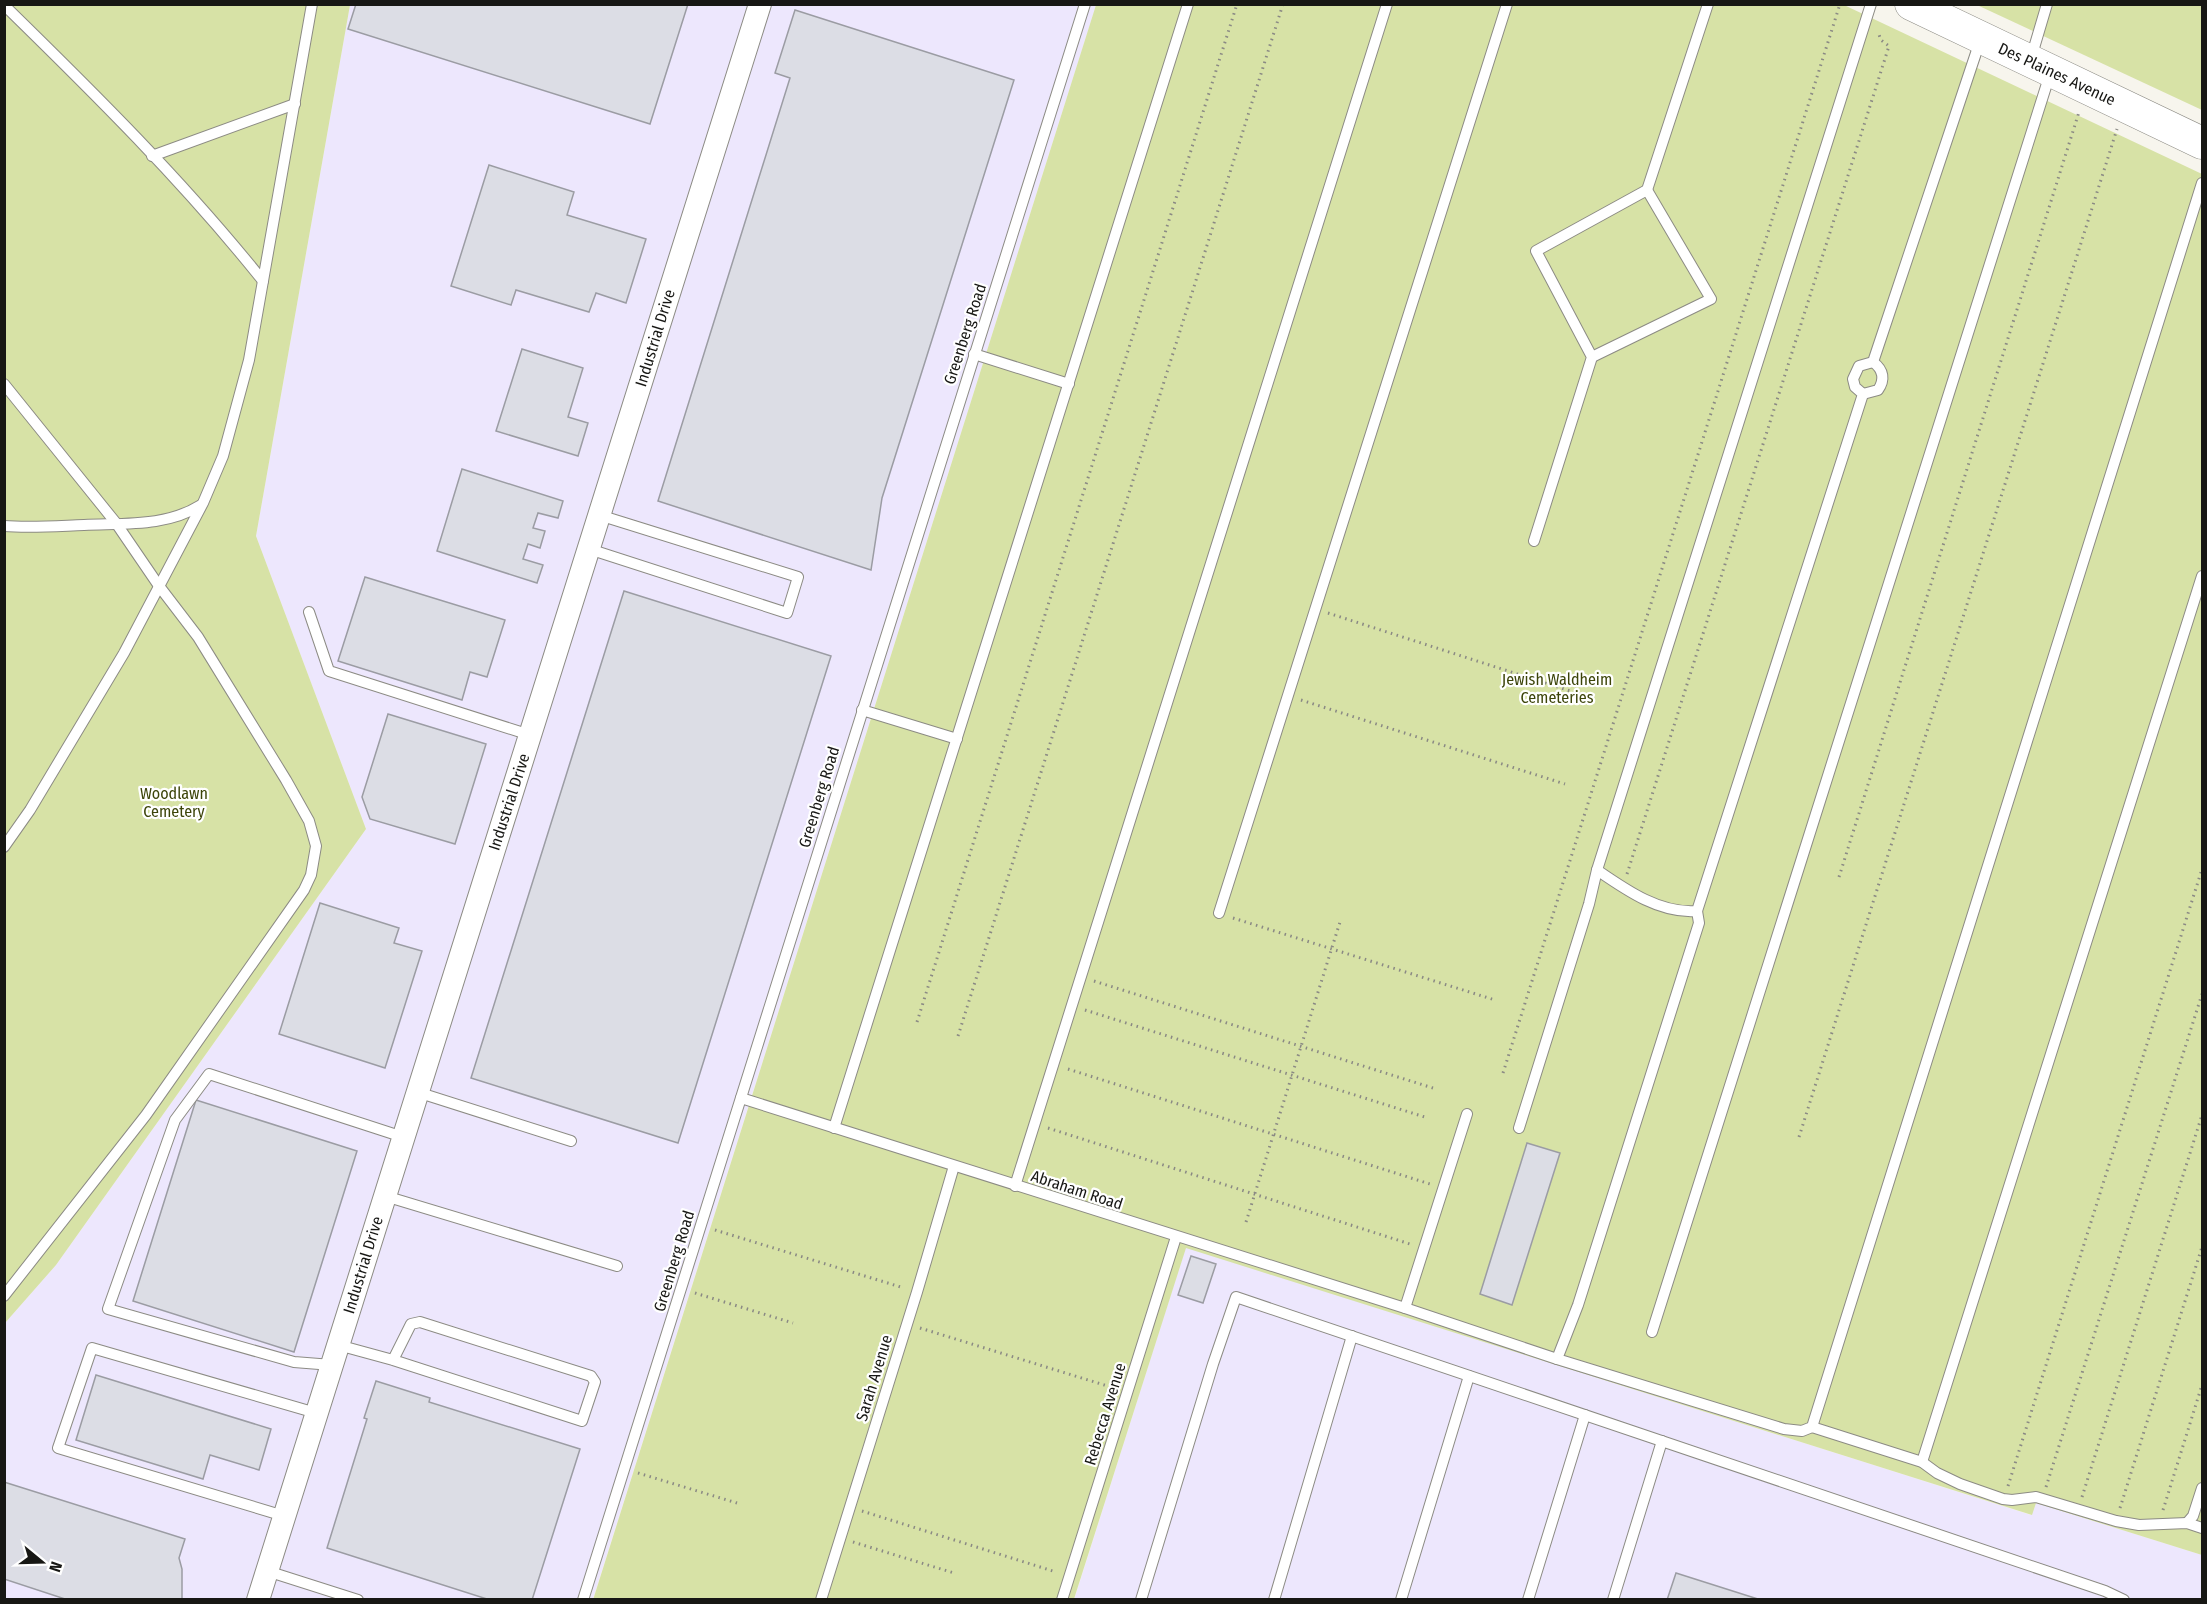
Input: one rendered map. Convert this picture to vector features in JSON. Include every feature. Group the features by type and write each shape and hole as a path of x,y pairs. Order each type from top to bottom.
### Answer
{"main road":[{"name":"Des Plaines Avenue","path":"1911,4 2202,143"}],"street":[{"name":"Industrial Drive","path":"258,1599 760,4"}],"lane":[{"path":"4,847 86,720 203,503 223,456 249,360 312,4"},
{"name":"Greenberg Road","path":"583,1599 1084,4"},
{"path":"834,1128 1188,4"},
{"path":"1016,1186 1388,4"},
{"path":"1219,914 1508,4"},
{"path":"1534,542 1592,357 1536,251 1647,190 1708,4"},
{"path":"1519,1128 1597,870 1871,4"},
{"path":"1652,1332 2041,66 2047,4"},
{"path":"4,5 84,82 223,231 263,281"},
{"path":"1873,362 1981,38"},
{"path":"152,156 295,104"},
{"path":"2202,183 1812,1427 1922,1462 1937,1473 1960,1484 2003,1499 2036,1497 2116,1521 2139,1525 2187,1523 2202,1528"},
{"path":"1592,357 1711,299 1647,190"},
{"path":"974,354 1069,384"},
{"path":"1863,394 1856,387 1854,374 1858,366 1873,362"},
{"path":"1863,394 1878,390 1883,380 1881,369 1873,362"},
{"path":"4,384 116,524 198,637 286,780 314,833 316,846 311,875 304,890 146,1115 4,1296"},
{"path":"1557,1359 1578,1305 1699,923 1697,911 1863,394"},
{"path":"4,526 153,522 175,518 203,503"},
{"path":"589,549 787,613 790,604 798,577 600,515"},
{"path":"1922,1462 2202,576"},
{"path":"309,612 329,671 530,735"},
{"path":"862,710 957,739"},
{"path":"1597,870 1654,903 1679,911 1697,911"},
{"path":"393,1360 411,1324 420,1322 591,1376 595,1382 582,1421 393,1360 335,1355 294,1362 108,1309 175,1120 208,1074 404,1137"},
{"path":"417,1092 571,1141"},
{"name":"Abraham Road","path":"741,1098 1406,1308 1557,1359 1784,1429 1802,1431 1812,1427"},
{"path":"1406,1308 1467,1114"},
{"name":"Sarah Avenue","path":"820,1599 917,1292 954,1166"},
{"path":"385,1196 617,1266"},
{"name":"Rebecca Avenue","path":"1062,1599 1176,1237"},
{"path":"1142,1599 1213,1364 1236,1297 2124,1599"},
{"path":"1274,1599 1352,1336"},
{"path":"284,1516 58,1448 92,1348 316,1413"},
{"path":"1401,1599 1469,1376"},
{"path":"1528,1599 1585,1415"},
{"path":"1613,1599 1662,1441"},
{"path":"2187,1523 2193,1516 2202,1488"},
{"path":"267,1571 358,1599"}],"path":[{"path":"917,1022 1237,4"},
{"path":"958,1036 1283,4"},
{"path":"1503,1073 1840,4"},
{"path":"1623,887 1890,46 1881,40 1877,27 1866,20"},
{"path":"1839,877 2080,110"},
{"path":"1799,1137 2118,128"},
{"path":"1316,609 1595,699"},
{"path":"1288,696 1565,784"},
{"path":"2003,1499 2202,869"},
{"path":"1219,914 1495,1000"},
{"path":"1246,1222 1340,922"},
{"path":"1081,977 1436,1089"},
{"path":"2043,1499 2202,994"},
{"path":"1072,1006 1428,1118"},
{"path":"1053,1065 1443,1188"},
{"path":"2078,1510 2202,1115"},
{"path":"1035,1124 1411,1244"},
{"path":"701,1225 917,1292"},
{"path":"2116,1521 2202,1247"},
{"path":"681,1288 793,1323"},
{"path":"906,1324 952,1336 1121,1389 1127,1394"},
{"path":"2159,1524 2202,1386"},
{"path":"624,1468 737,1503"},
{"path":"849,1507 1070,1576"},
{"path":"841,1535 846,1540 954,1573"}],"shaded area":[{"path":"350,5 1096,5 593,1599 5,1600 5,1323 56,1265 366,829 256,536"},
{"path":"1186,1247 2031,1515 2036,1503 2202,1555 2202,1600 1074,1600"}],"green space":[{"name":"Woodlawn Cemetery","path":"5,5 350,5 256,536 366,829 56,1265 5,1323"},
{"name":"Jewish Waldheim Cemeteries","path":"1096,5 1844,5 2202,174 2202,1555 2036,1503 2032,1515 1186,1248 1074,1599 593,1600"},
{"path":"1977,5 2202,5 2202,110"}],"building":[{"path":"356,4 688,4 650,124 348,29"},
{"path":"795,10 1014,80 882,498 871,570 658,501 790,78 775,73"},
{"path":"489,165 574,192 567,215 646,239 626,303 596,293 589,312 516,290 511,305 451,286"},
{"path":"522,349 583,368 568,417 588,423 578,456 496,431"},
{"path":"462,469 563,501 558,518 538,513 533,528 545,531 540,548 528,544 523,559 543,565 537,583 437,551"},
{"path":"365,577 505,620 487,677 470,672 462,700 338,661"},
{"path":"624,591 831,656 678,1143 471,1078"},
{"path":"388,714 486,744 455,844 370,819 362,797"},
{"path":"320,903 399,928 394,943 422,951 385,1068 279,1034"},
{"path":"196,1100 357,1151 294,1352 133,1301"},
{"path":"1527,1143 1560,1153 1512,1305 1480,1294"},
{"path":"1191,1256 1216,1264 1203,1303 1178,1295"},
{"path":"96,1375 271,1429 259,1470 210,1455 203,1479 76,1440"},
{"path":"376,1381 430,1398 429,1402 580,1449 532,1600 490,1600 327,1548 367,1419 364,1418"},
{"path":"4,1482 185,1539 179,1558 182,1569 182,1600 68,1600 4,1579"},
{"path":"1676,1573 1761,1600 1667,1600"}]}
